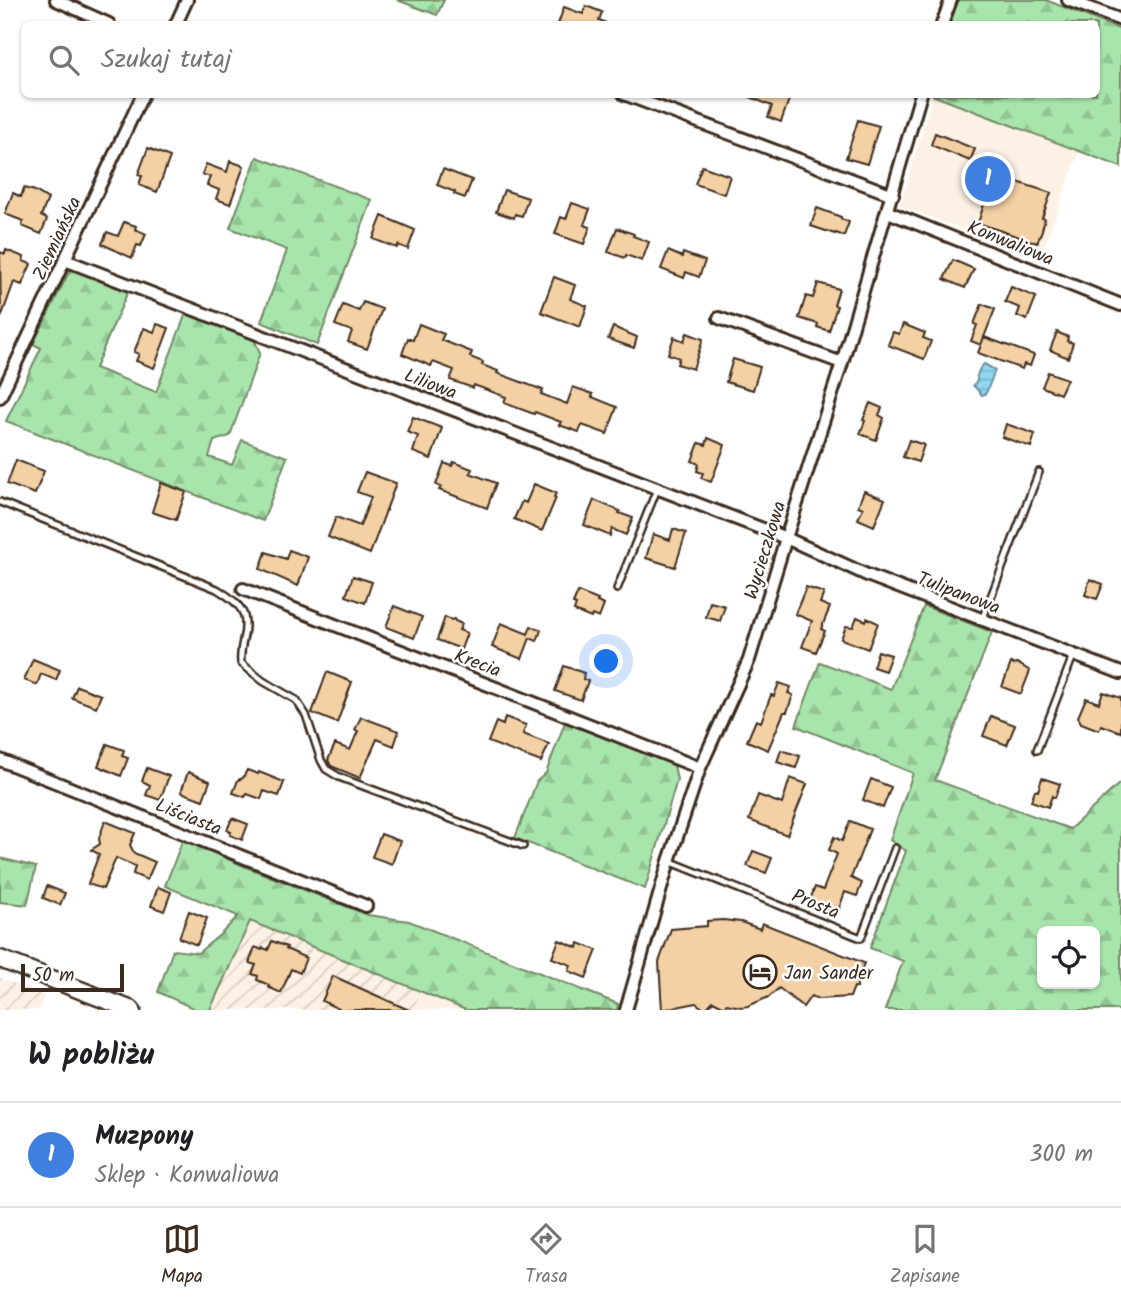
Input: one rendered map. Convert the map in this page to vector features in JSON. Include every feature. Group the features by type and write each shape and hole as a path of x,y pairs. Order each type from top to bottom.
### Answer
{"main road":[{"path":"0,959 132,1010"}],"street":[{"path":"56,0 102,21"},
{"path":"177,21 187,0"},
{"path":"943,21 951,0"},
{"path":"1068,0 1121,20"},
{"name":"Ziemiańska","path":"0,397 141,98"},
{"path":"635,98 892,195"},
{"name":"Wycieczkowa","path":"626,1010 669,861 700,768 750,660 888,212 920,98"},
{"name":"Konwaliowa","path":"888,212 1121,305"},
{"name":"Liliowa","path":"65,260 786,538"},
{"path":"719,318 842,363"},
{"name":"Tulipanowa","path":"786,538 867,575 1121,673"},
{"name":"Krecia","path":"243,589 700,768"},
{"name":"Liściasta","path":"0,760 366,905"}],"lane":[{"path":"982,620 1039,472"},
{"path":"617,589 657,489"},
{"path":"0,502 217,589 233,599 243,611 246,624 240,654 241,663 263,681 296,699 306,715 326,769 339,778 523,846"},
{"path":"1037,750 1073,656"},
{"name":"Prosta","path":"669,861 861,939 895,848"}],"shaded area":[{"path":"932,98 941,98 1079,152 1040,258 900,206"},
{"path":"239,916 421,992 413,1010 201,1010"},
{"path":"0,978 44,995 39,1010 0,1010"},
{"path":"421,992 466,1010 413,1010"}],"green space":[{"path":"397,0 444,0 437,15"},
{"path":"958,0 1046,0 1098,21 951,21"},
{"path":"1100,22 1121,30 1121,167 940,98 1100,98"},
{"path":"257,157 372,200 317,345 261,322 287,250 230,228"},
{"path":"71,268 128,291 95,368 156,392 186,313 254,339 260,353 230,436 214,441 209,457 232,465 242,440 287,457 263,521 6,421 41,348 33,344"},
{"path":"924,606 992,632 935,780 1070,829 1121,782 1121,1010 885,1010 903,961 870,948 906,851 890,840 913,773 796,726 820,662 891,689"},
{"path":"565,722 674,765 677,780 645,889 515,838 537,781 546,773"},
{"path":"183,839 368,915 409,921 618,1004 617,1010 466,1010 250,921 210,1010 197,1010 158,992 173,950 198,953 238,916 165,886"},
{"path":"0,858 36,867 27,905 0,902"}],"water":[{"path":"984,364 995,370 987,391 982,395 973,385"}],"building":[{"path":"586,6 602,12 599,20 601,21 559,21 564,7 583,14"},
{"path":"753,98 790,98 781,122 768,117 772,106"},
{"path":"858,120 879,126 867,164 846,158"},
{"path":"935,133 975,149 970,161 931,145"},
{"path":"148,148 170,157 157,192 139,185 142,176 138,175"},
{"path":"230,161 244,166 230,204 216,199 219,190 207,185 210,177 202,174 206,164 227,172"},
{"path":"702,166 730,176 724,194 695,184"},
{"path":"443,169 472,180 465,198 437,185"},
{"path":"1005,178 1051,193 1037,243 978,223 986,198 996,202"},
{"path":"24,188 48,199 41,216 47,219 41,234 22,226 23,221 5,214 13,193 21,197"},
{"path":"504,190 528,198 522,216 515,214 514,218 496,212"},
{"path":"572,203 590,209 584,225 590,227 584,244 555,234 561,217 566,219"},
{"path":"817,208 849,222 844,236 811,226"},
{"path":"382,216 415,230 408,249 373,239"},
{"path":"124,222 136,226 135,229 146,234 141,246 137,245 132,258 102,244 107,232 118,236"},
{"path":"617,228 649,242 642,261 608,252"},
{"path":"6,250 24,257 23,261 31,264 22,285 14,282 1,318 0,252 5,254"},
{"path":"668,251 682,257 683,253 705,261 699,277 686,272 684,278 661,269"},
{"path":"953,260 974,269 965,288 944,279"},
{"path":"554,277 575,285 570,299 587,306 580,327 541,312"},
{"path":"818,283 839,289 829,331 799,318 806,296 813,298"},
{"path":"1011,287 1036,297 1027,320 1017,316 1020,308 1005,302"},
{"path":"363,302 382,309 367,349 348,342 352,331 335,325 343,305 359,311"},
{"path":"982,304 995,309 981,345 971,341"},
{"path":"157,324 169,328 154,368 136,361 139,354 134,352 144,328 154,332"},
{"path":"419,324 444,334 441,340 472,352 470,357 483,362 482,365 498,371 497,373 543,390 541,394 567,404 573,387 617,407 607,434 582,425 579,432 559,425 561,422 504,403 506,397 474,385 473,388 450,380 454,370 433,362 431,366 402,354 408,338 413,340"},
{"path":"903,324 925,333 923,338 931,341 924,359 888,345 893,332 899,334"},
{"path":"613,327 637,337 634,348 608,339"},
{"path":"1057,332 1068,337 1067,341 1073,343 1068,358 1050,350"},
{"path":"687,333 703,339 693,369 677,364 679,358 668,354 674,337 684,341"},
{"path":"984,337 1034,355 1030,366 1024,364 1022,369 978,353"},
{"path":"733,359 760,367 753,390 726,382"},
{"path":"1048,372 1067,379 1060,394 1042,387"},
{"path":"870,403 882,408 879,415 884,418 876,440 860,434"},
{"path":"413,417 442,428 431,459 413,452 418,436 407,432"},
{"path":"1006,424 1035,434 1031,447 1002,437"},
{"path":"708,438 725,445 711,482 701,478 703,473 697,471 699,464 692,461 699,443 706,445"},
{"path":"909,440 924,445 918,462 903,457"},
{"path":"16,460 44,471 35,494 7,484"},
{"path":"454,462 472,469 470,473 496,483 487,508 439,490 441,487 436,485 444,463 452,466"},
{"path":"365,472 396,483 370,554 328,537 336,517 360,526 371,497 357,492"},
{"path":"161,483 186,492 176,520 152,512"},
{"path":"534,484 556,493 542,531 514,519 522,501 526,503"},
{"path":"864,491 885,499 874,526 858,519 863,508 858,506"},
{"path":"594,500 633,518 626,535 612,529 610,536 584,525"},
{"path":"673,529 686,533 675,567 646,558 653,534 670,540"},
{"path":"289,550 308,557 298,586 260,569 266,552 286,559"},
{"path":"353,576 372,582 365,603 346,596"},
{"path":"1090,579 1103,584 1097,599 1085,595"},
{"path":"806,587 824,593 820,603 830,607 821,629 825,631 816,652 802,647 812,621 795,614"},
{"path":"578,592 604,605 599,618 592,615 591,618 574,611 576,605 573,604"},
{"path":"710,602 725,606 720,621 706,617"},
{"path":"394,606 422,617 414,638 386,627"},
{"path":"445,617 462,624 459,630 467,633 461,649 437,640"},
{"path":"857,617 878,623 868,649 841,639 846,626 853,627"},
{"path":"501,623 528,634 531,626 541,630 537,641 530,638 522,659 492,647"},
{"path":"878,651 891,655 885,671 873,667"},
{"path":"33,659 60,670 56,680 41,674 37,685 24,680"},
{"path":"1011,663 1017,663 1030,671 1021,694 1002,687"},
{"path":"564,666 584,673 583,679 588,681 581,700 555,691"},
{"path":"327,672 352,682 337,723 312,713"},
{"path":"779,683 791,687 788,693 793,695 768,750 747,741 756,720 761,722 771,695 774,696"},
{"path":"77,686 101,695 96,707 72,698"},
{"path":"1103,692 1121,698 1121,732 1101,725 1099,730 1081,723 1078,717 1086,698 1099,703"},
{"path":"991,716 1015,725 1007,745 983,736"},
{"path":"361,717 399,731 394,746 377,739 360,778 331,766 328,760 335,744 350,750"},
{"path":"505,717 526,725 523,734 549,744 541,762 488,742 496,722 503,725"},
{"path":"107,744 124,750 122,756 128,758 121,776 98,766"},
{"path":"781,750 800,756 796,768 777,762"},
{"path":"147,768 169,776 160,800 146,795 150,785 142,781"},
{"path":"247,770 284,782 279,796 264,791 261,799 233,793 238,780 243,778"},
{"path":"188,772 210,781 203,800 181,792"},
{"path":"790,778 807,784 787,835 749,820 758,795 782,804"},
{"path":"1042,778 1060,784 1048,807 1031,801"},
{"path":"871,779 891,787 883,808 863,800"},
{"path":"232,818 248,824 242,840 230,835 231,832 227,830"},
{"path":"105,821 135,833 130,845 134,853 155,862 147,880 133,874 135,866 116,858 103,889 88,884 99,854 91,850 100,844 99,838"},
{"path":"850,821 870,829 851,878 862,883 857,896 845,892 838,911 810,900 815,887 823,890 837,854 829,850 834,837 842,841"},
{"path":"381,834 400,841 392,864 372,857"},
{"path":"753,851 772,858 766,873 747,866"},
{"path":"47,886 65,893 60,905 43,898"},
{"path":"158,887 171,892 164,911 151,906"},
{"path":"189,911 207,918 197,945 179,938"},
{"name":"Jan Sander","path":"707,921 741,922 760,929 762,923 864,963 857,988 854,987 850,997 818,999 811,996 803,1007 779,988 769,997 748,1006 726,1004 725,1007 713,1001 705,1010 696,1003 662,1010 659,962 671,929 707,926"},
{"path":"559,940 578,948 579,943 597,950 586,978 569,971 571,965 552,958"},
{"path":"272,941 306,958 300,973 291,969 281,993 257,980 258,976 252,974 256,965 249,963 255,947 268,950"},
{"path":"333,976 409,1010 341,1010 322,1001"}],"place":[{"name":"Muzpony","path":"988,179"},
{"name":"Jan Sander","path":"760,972"}]}
